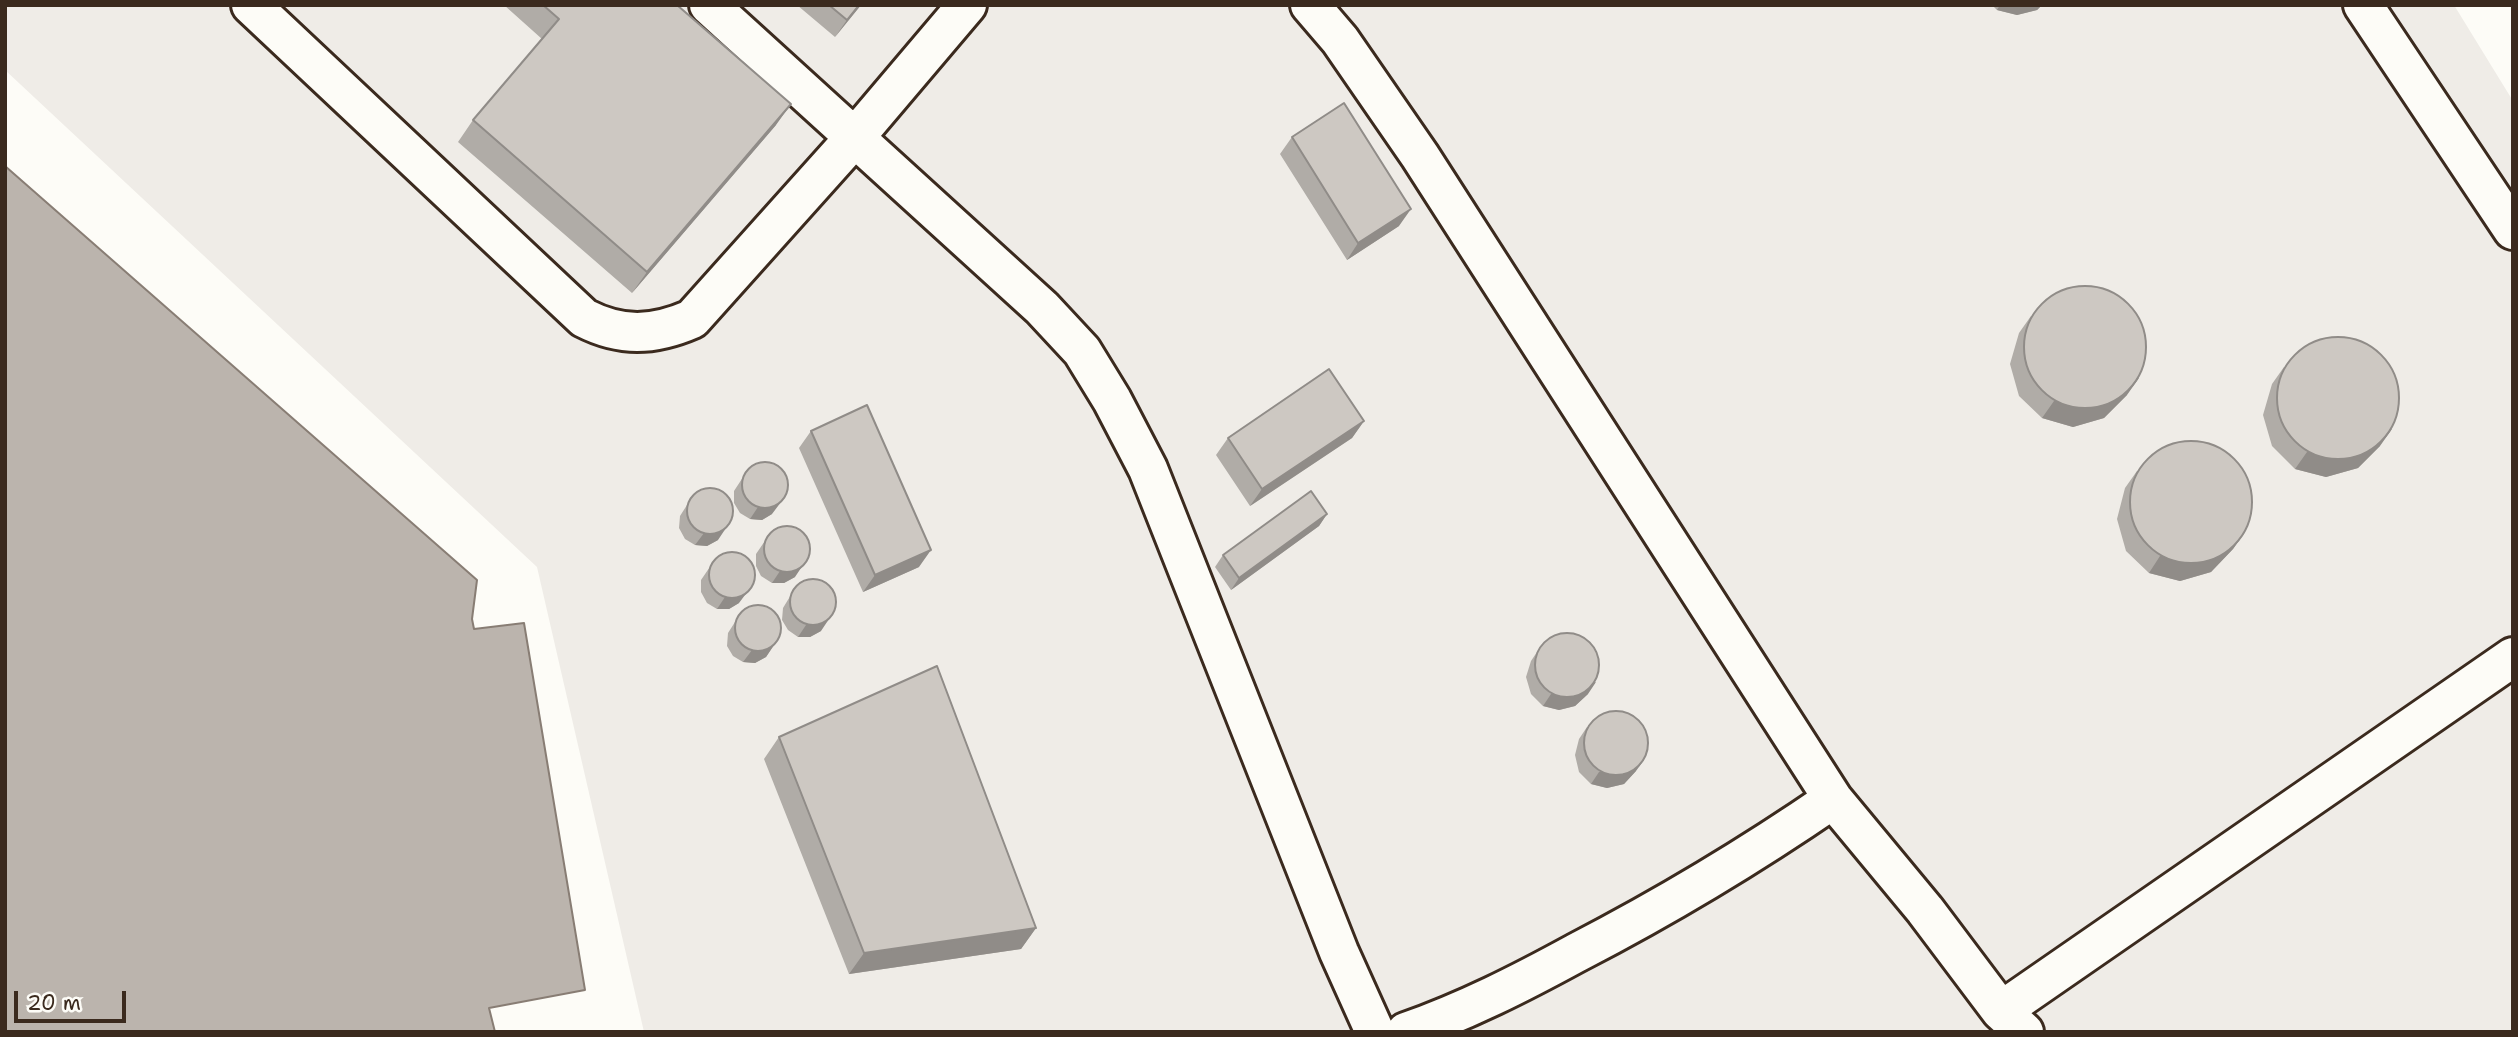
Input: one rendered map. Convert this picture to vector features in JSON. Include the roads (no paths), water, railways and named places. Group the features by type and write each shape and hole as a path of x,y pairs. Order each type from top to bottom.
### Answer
{"lane":[{"path":"251,5 584,318 606,330 632,334 676,326 692,319 856,136 967,5"},
{"path":"709,5 1042,308 1082,351 1112,400 1148,470 1339,952 1375,1032"},
{"path":"1310,5 1340,40 1420,156 1833,799 2013,1021 2513,657"},
{"path":"2363,5 2513,230"},
{"path":"1406,1032 1507,990 1625,928 1763,848 1833,799"}]}
